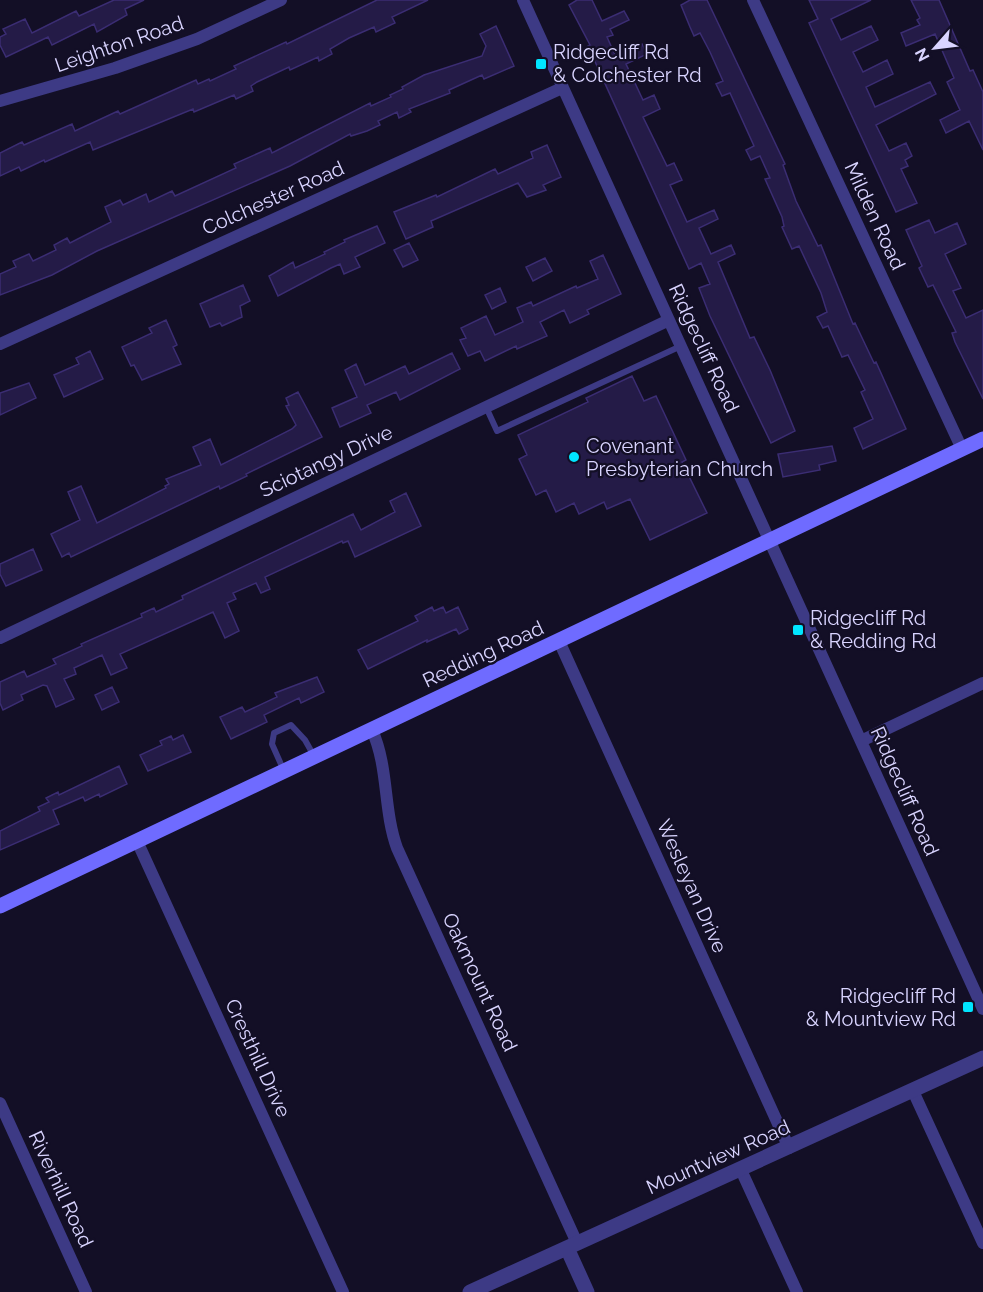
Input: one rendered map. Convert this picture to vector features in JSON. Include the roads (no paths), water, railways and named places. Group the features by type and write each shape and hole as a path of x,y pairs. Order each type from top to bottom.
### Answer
{"main road":[{"name":"Redding Road","path":"0,906 983,439"}],"street":[{"name":"Leighton Road","path":"0,101 125,65 197,39 281,0"},
{"name":"Ridgecliff Road","path":"522,0 983,1009"},
{"name":"Milden Road","path":"753,0 962,450"},
{"name":"Colchester Road","path":"0,344 562,88"},
{"name":"Sciotangy Drive","path":"0,638 669,320"},
{"name":"Wesleyan Drive","path":"559,641 789,1148"},
{"path":"861,741 983,683"},
{"name":"Oakmount Road","path":"372,730 382,755 386,776 388,815 397,848 572,1246"},
{"name":"Cresthill Drive","path":"137,841 343,1292"},
{"name":"Mountview Road","path":"470,1292 983,1058"},
{"path":"913,1091 983,1243"},
{"name":"Riverhill Road","path":"0,1103 86,1292"},
{"path":"741,1170 797,1292"},
{"path":"572,1246 587,1292"}],"lane":[{"path":"486,407 497,431 681,346"},
{"path":"284,772 272,744 274,733 284,726 291,725 297,730 315,757"}],"place":[{"name":"Ridgecliff Rd & Colchester Rd","path":"541,64"},
{"name":"Covenant Presbyterian Church","path":"574,457"},
{"name":"Ridgecliff Rd & Redding Rd","path":"798,630"},
{"name":"Ridgecliff Rd & Mountview Rd","path":"968,1007"}]}
